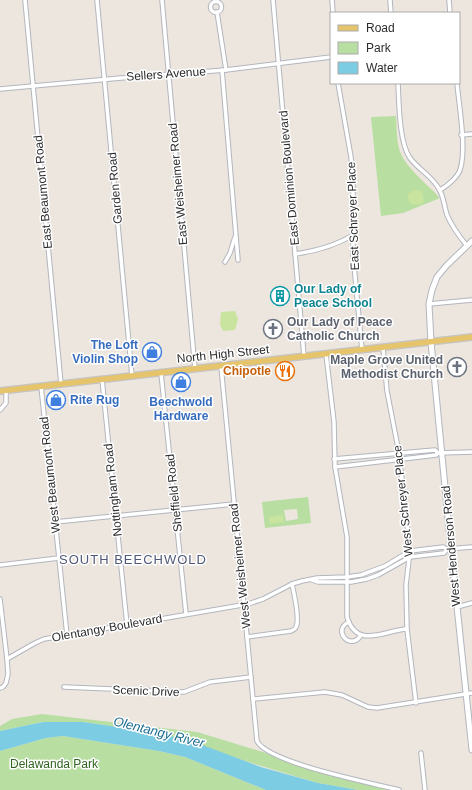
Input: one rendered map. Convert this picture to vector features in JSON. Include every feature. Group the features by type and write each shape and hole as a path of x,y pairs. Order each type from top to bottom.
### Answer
{"main road":[{"name":"West Henderson Road","path":"472,241 447,265 438,277 432,290 429,304 449,549 457,607 472,750"},
{"name":"North High Street","path":"3,390 472,337"}],"street":[{"name":"East Beaumont Road","path":"25,0 61,384"},
{"name":"Garden Road","path":"97,0 132,376"},
{"name":"East Weisheimer Road","path":"162,0 195,369"},
{"name":"East Dominion Boulevard","path":"273,0 304,356"},
{"path":"332,0 333,12"},
{"path":"390,0 391,12"},
{"path":"449,0 450,12"},
{"path":"217,12 224,70 238,260"},
{"name":"Sellers Avenue","path":"0,89 224,70 330,57"},
{"name":"East Schreyer Place","path":"338,84 351,157 353,185 353,235 362,350"},
{"path":"398,84 403,141 409,156 420,170 436,183 440,190 451,222 459,237 468,246"},
{"path":"440,190 446,187 459,172 463,156 457,84"},
{"path":"462,135 472,134"},
{"path":"225,262 230,253 236,234"},
{"path":"295,254 329,247 353,235"},
{"path":"429,304 472,300"},
{"name":"West Schreyer Place","path":"383,348 387,391 400,460 410,551 406,585 407,629 416,703"},
{"path":"326,354 334,422 334,459 347,537 347,614 349,622 354,630 369,637 401,629 407,629"},
{"name":"West Weisheimer Road","path":"220,366 257,741 261,747 277,756 297,764 399,790"},
{"name":"Sheffield Road","path":"162,372 186,614"},
{"name":"Nottingham Road","path":"102,379 127,625"},
{"name":"West Beaumont Road","path":"41,386 67,636"},
{"path":"0,410 6,403 3,390"},
{"path":"334,459 435,450 440,453"},
{"path":"335,467 400,460 436,455 440,453 472,452"},
{"path":"55,522 234,504"},
{"path":"311,580 317,578 362,575 373,571 410,551 443,547 449,549 472,547"},
{"path":"311,580 318,582 347,582 363,580 378,575 410,557 444,552 449,549"},
{"path":"0,565 59,558"},
{"name":"Olentangy Boulevard","path":"7,659 38,641 244,604 263,599 292,584 311,580"},
{"path":"247,637 291,631 296,627 297,618 292,584"},
{"path":"0,599 8,679 3,687 0,688"},
{"path":"457,607 472,603"},
{"path":"349,622 344,625 342,631 343,637 348,640 356,640 361,634"},
{"name":"Scenic Drive","path":"64,687 184,692 210,682 251,677"},
{"path":"253,699 325,692 342,695 368,707 386,707 472,693"},
{"path":"421,753 425,790"}],"green space":[{"path":"396,116 398,142 402,156 414,172 440,198 403,213 381,216 371,117"},
{"path":"415,190 422,191 424,201 421,205 411,204 408,199 408,194"},
{"path":"235,311 238,319 235,330 223,331 220,325 221,312"},
{"path":"308,497 311,523 265,528 262,502","holes":["297,509 298,519 286,521 284,510"]},
{"path":"283,515 284,522 270,524 269,517"},
{"path":"42,714 197,732 332,773 401,790 358,790 318,783 146,731 83,722 43,722 0,731 0,726 12,719"},
{"name":"Delawanda Park","path":"63,736 159,751 185,757 266,790 0,790 0,751 46,738"}],"water":[{"path":"43,722 83,722 146,731 189,740 261,767 318,783 358,790 266,790 185,757 159,751 63,736 46,738 0,751 0,731"}],"place":[{"name":"Our Lady of Peace School","path":"280,296"},
{"name":"Our Lady of Peace Catholic Church","path":"273,329"},
{"name":"The Loft Violin Shop","path":"152,352"},
{"name":"Maple Grove United Methodist Church","path":"457,367"},
{"name":"Chipotle","path":"285,371"},
{"name":"Beechwold Hardware","path":"181,382"},
{"name":"Rite Rug","path":"56,400"}],"district":[{"name":"SOUTH BEECHWOLD","path":"133,559"}],"water label":[{"name":"Olentangy River","path":"159,732"}]}
